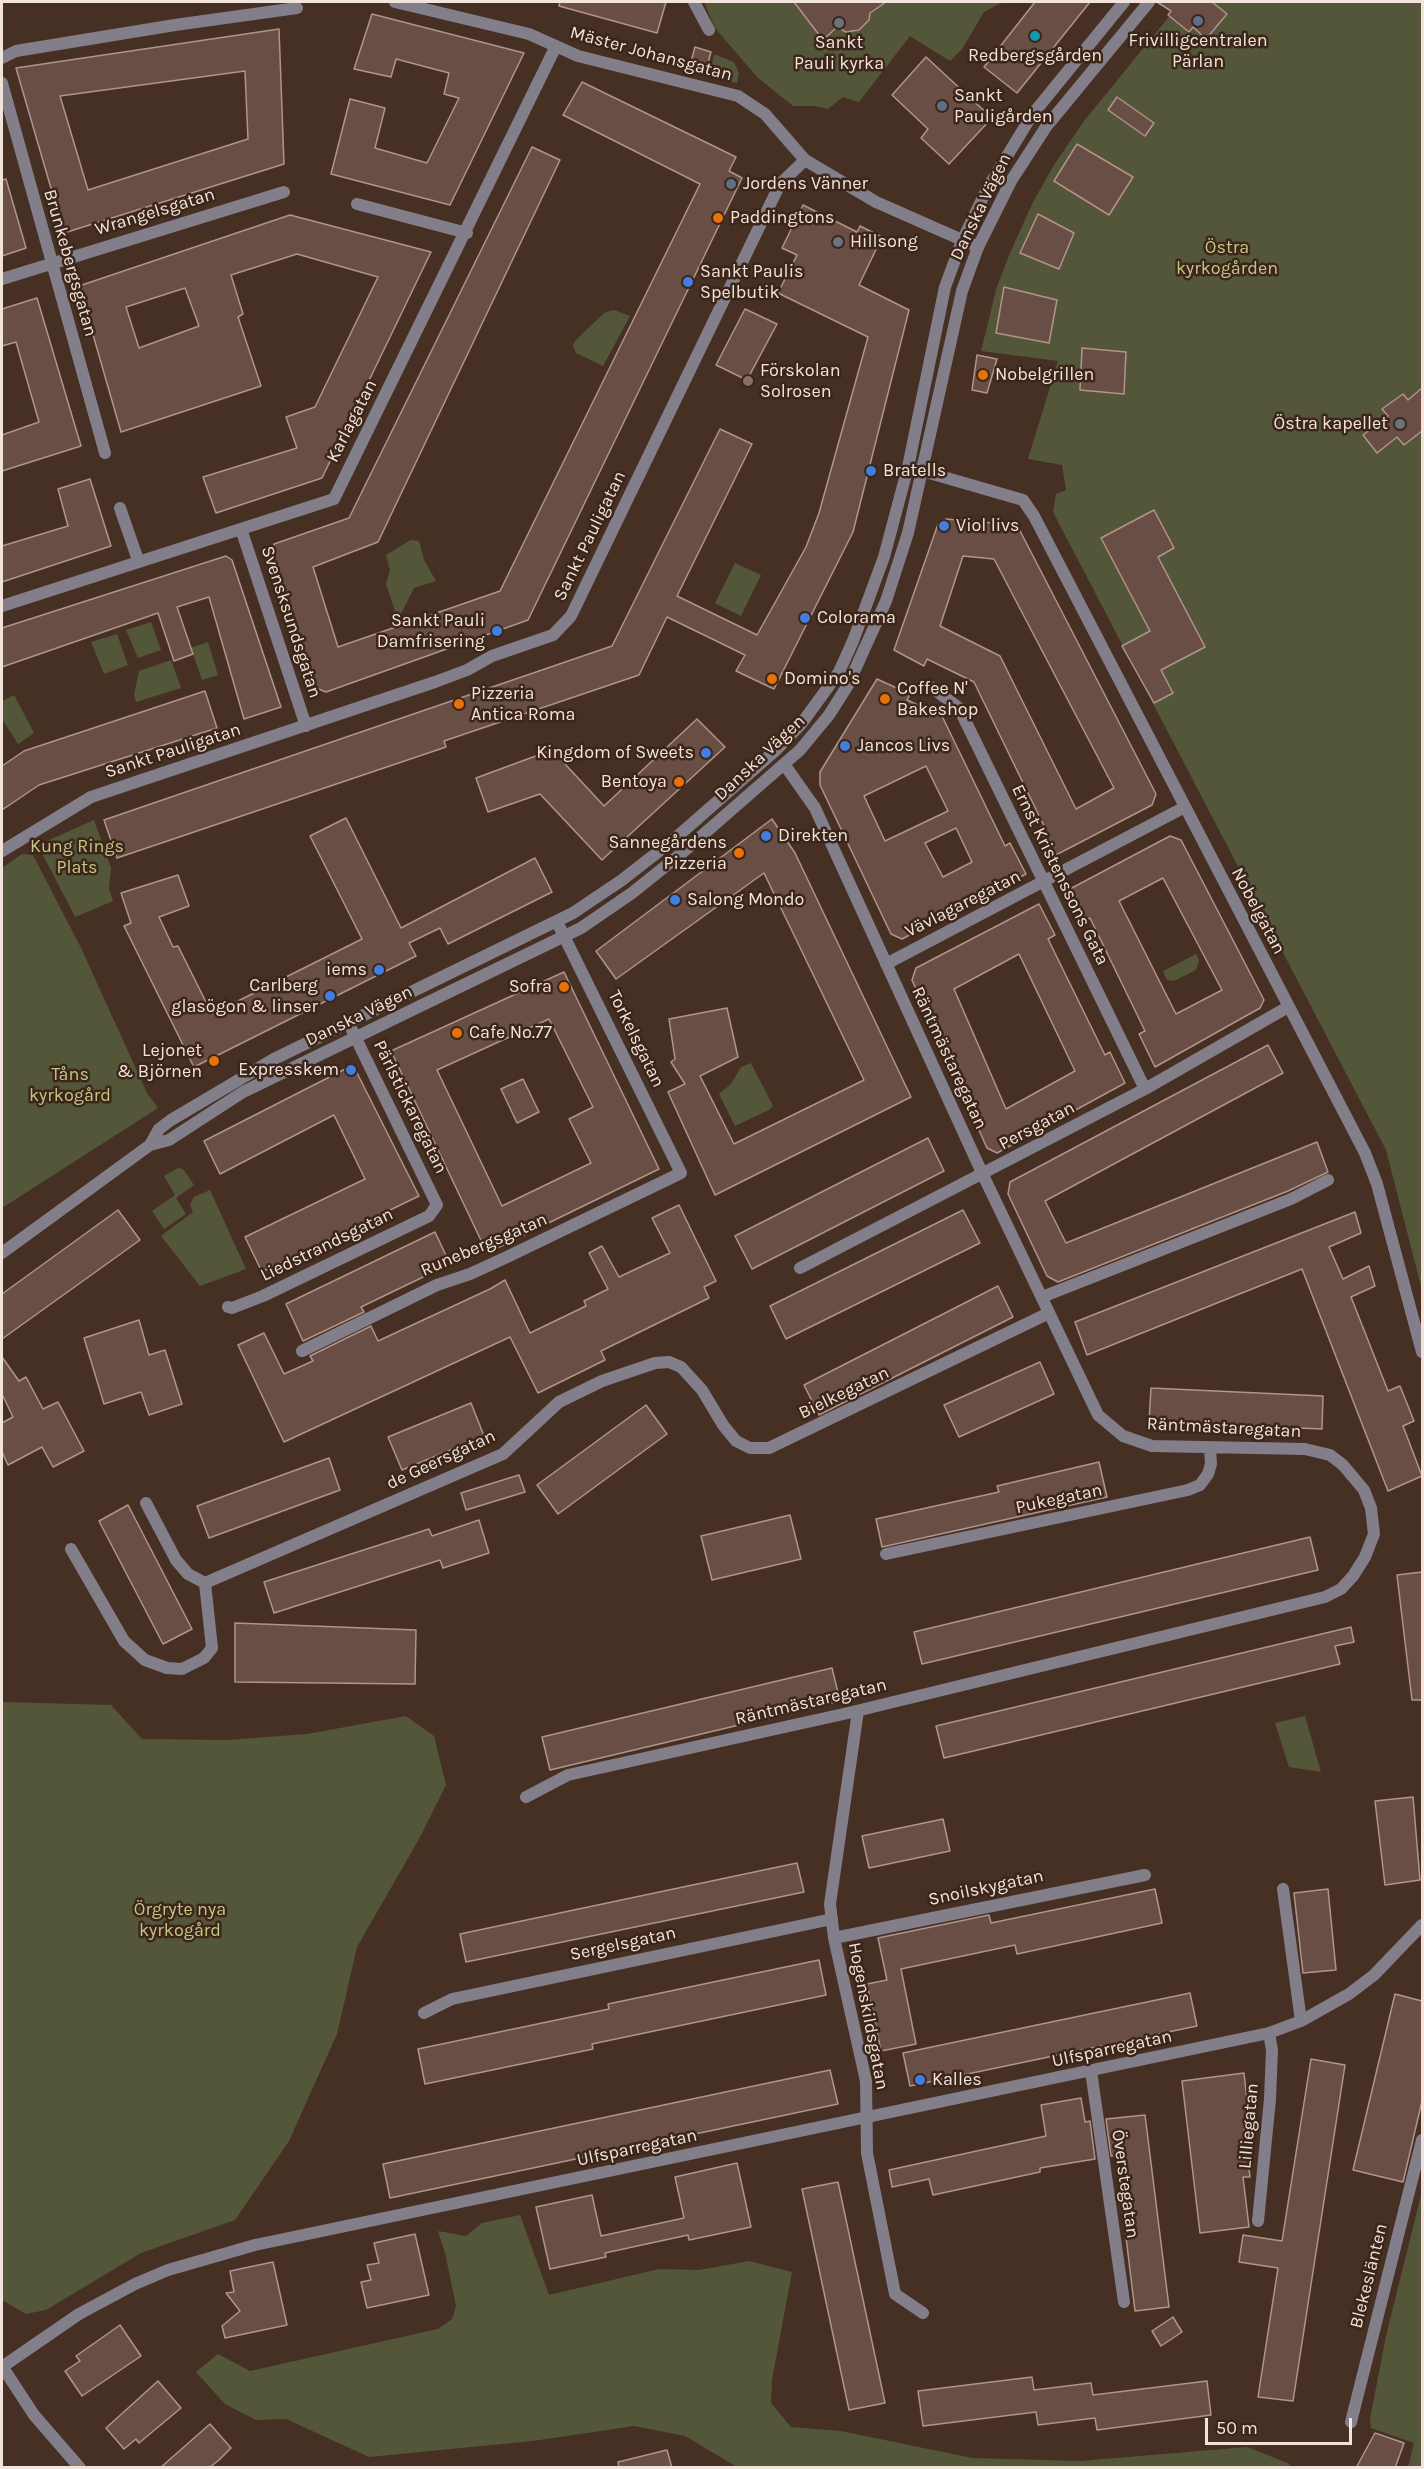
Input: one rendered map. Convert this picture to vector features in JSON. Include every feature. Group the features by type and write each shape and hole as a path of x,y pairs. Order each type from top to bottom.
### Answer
{"street":[{"name":"Mäster Johansgatan","path":"395,2 530,34 578,56 738,96 765,114 805,160"},
{"path":"694,2 709,30"},
{"name":"Danska Vägen","path":"150,1145 159,1129 274,1059 557,922 622,880 672,841 775,751 808,716 839,672 853,641 892,532 908,467 945,286 962,241 987,189 1032,115 1124,2"},
{"name":"Danska Vägen","path":"2,1253 150,1145 169,1140 243,1092 564,937 632,893 800,750 829,715 848,685 866,649 900,562 962,291 978,247 1011,181 1046,127 1149,2"},
{"path":"2,58 16,51 297,8"},
{"name":"Karlagatan","path":"2,606 138,560 334,499 556,46"},
{"name":"Brunkebergsgatan","path":"2,83 105,453"},
{"path":"805,160 876,202 978,247"},
{"name":"Sankt Pauligatan","path":"2,851 91,797 466,670 492,656 553,635 571,616 780,184 805,160"},
{"name":"Wrangelsgatan","path":"2,279 284,192"},
{"path":"357,204 466,233"},
{"path":"908,467 922,471"},
{"name":"Nobelgatan","path":"922,471 1023,500 1365,1153 1377,1184 1422,1352"},
{"path":"120,508 138,560"},
{"name":"Svensksundsgatan","path":"241,529 306,726"},
{"name":"Ernst Kristenssons Gata","path":"931,687 959,708 1145,1089"},
{"name":"Räntmästaregatan","path":"526,1797 568,1775 858,1711 1325,1598 1341,1589 1365,1557 1374,1534 1371,1508 1364,1490 1343,1465 1330,1455 1305,1449 1152,1446 1137,1442 1112,1429 1090,1404 815,808 784,764"},
{"name":"Vävlagaregatan","path":"886,964 1183,808"},
{"name":"Torkelsgatan","path":"557,922 681,1173"},
{"name":"Persgatan","path":"800,1268 1145,1089 1288,1007"},
{"name":"Pärlstickaregatan","path":"349,1024 437,1205"},
{"name":"Runebergsgatan","path":"302,1351 437,1285 470,1274 681,1173"},
{"path":"1042,1297 1291,1199 1328,1180"},
{"name":"Liedstrandsgatan","path":"228,1307 232,1308 263,1296 429,1216 437,1205"},
{"name":"Bielkegatan","path":"681,1367 702,1390 723,1425 736,1441 750,1448 769,1448 1049,1313"},
{"name":"de Geersgatan","path":"205,1583 504,1454 559,1402 602,1381 655,1363 669,1362 681,1367"},
{"name":"Pukegatan","path":"886,1554 1188,1490 1200,1485 1208,1474 1211,1464 1210,1448"},
{"path":"71,1549 124,1641 145,1660 167,1668 182,1669 204,1658 212,1648 205,1583 188,1574 176,1560 146,1503"},
{"name":"Hogenskildsgatan","path":"858,1711 830,1904 834,1938 866,2081 867,2153 895,2294 922,2313"},
{"name":"Snoilskygatan","path":"834,1938 1146,1875"},
{"path":"1283,1889 1301,2021"},
{"name":"Sergelsgatan","path":"424,2013 464,1997 832,1919"},
{"name":"Ulfsparregatan","path":"2,2366 79,2314 135,2284 168,2270 255,2245 1269,2033 1301,2021 1349,1994 1374,1975 1422,1925"},
{"name":"Lilliegatan","path":"1258,2221 1270,2099 1272,2050 1269,2033"},
{"name":"Överstegatan","path":"1091,2071 1124,2302"},
{"name":"Blekeslänten","path":"1350,2422 1422,2140"},
{"path":"2,2366 34,2415 80,2468"}],"green space":[{"path":"704,2 1003,2 984,12 962,49 950,61 910,36 859,102 843,97 828,109 793,106 757,77 715,28"},
{"name":"Östra kyrkogården","path":"1181,2 1422,2 1422,1290 1386,1150 1053,512 1056,494 1066,490 1062,465 1028,459 1058,361 981,351 996,290 1010,253 1033,202 1054,165 1084,121"},
{"path":"714,54 734,62 739,73 737,83 709,77"},
{"path":"614,310 630,316 603,366 576,353 573,346 575,341 604,313"},
{"path":"411,540 419,541 424,560 436,581 414,588 398,620 386,584 390,570 386,555"},
{"path":"735,563 761,575 741,616 715,603"},
{"path":"151,622 161,650 138,658 126,630"},
{"path":"117,634 128,665 104,674 91,642"},
{"path":"208,642 218,675 202,680 191,648"},
{"path":"171,660 181,688 136,702 134,695 139,671"},
{"path":"14,695 34,733 18,744 2,719 2,701"},
{"name":"Kung Rings Plats","path":"94,820 111,868 109,888 113,901 75,917 38,845"},
{"name":"Tåns kyrkogård","path":"22,854 33,855 81,948 147,1093 158,1108 2,1208 2,868"},
{"path":"1196,954 1199,960 1196,970 1174,981 1167,980 1163,971"},
{"path":"751,1063 773,1106 735,1126 719,1094 731,1084 741,1067"},
{"path":"178,1168 183,1169 194,1185 176,1198 186,1214 164,1229 152,1211 175,1195 164,1176"},
{"path":"210,1190 246,1269 200,1286 161,1236 193,1212 190,1204 194,1197"},
{"name":"Örgryte nya kyrkogård","path":"2,1702 111,1705 142,1739 228,1740 307,1734 406,1716 434,1736 446,1785 419,1839 357,1947 337,2034 289,2141 235,2220 141,2253 46,2310 26,2314 2,2300"},
{"path":"1305,1716 1321,1772 1289,1767 1275,1723"},
{"path":"1422,2191 1422,2467 1408,2467 1414,2443 1371,2428 1370,2419 1386,2336"},
{"path":"520,2215 549,2295 659,2269 699,2270 749,2261 792,2272 772,2380 771,2403 791,2427 841,2431 972,2458 1080,2461 1247,2447 1290,2464 1288,2468 737,2467 685,2436 634,2426 533,2441 369,2457 286,2419 256,2420 225,2404 196,2372 218,2354 250,2371 438,2329 452,2319 456,2306 438,2231 466,2236 482,2223"}],"building":[{"path":"560,2 666,2 657,33 559,6"},
{"name":"Sankt Pauli kyrka","path":"794,2 886,2 870,13 869,20 859,30 846,32 837,27 823,40"},
{"name":"Redbergsgården","path":"1035,2 1090,2 1017,93 984,67"},
{"name":"Frivilligcentralen Pärlan","path":"1157,2 1212,2 1227,14 1206,39 1193,27 1189,32 1168,15 1171,11"},
{"path":"372,14 524,53 450,205 331,174 350,99 385,108 375,148 427,163 459,98 444,94 449,73 396,59 391,77 354,69"},
{"path":"279,29 284,164 64,233 16,68","holes":["245,71 248,139 88,190 60,96"]},
{"path":"695,47 711,52 705,74 689,69"},
{"name":"Sankt Pauligården","path":"926,57 992,118 949,164 921,138 928,129 892,95"},
{"path":"582,82 736,157 729,171 742,178 528,620 326,692 314,687 271,555 274,544 349,518 532,147 560,160 378,542 313,567 338,647 500,591 700,184 563,115"},
{"path":"1117,97 1154,123 1145,136 1108,110"},
{"path":"1077,144 1133,177 1109,215 1054,181"},
{"path":"6,179 26,248 2,256 2,180"},
{"path":"803,205 857,232 860,226 882,237 859,285 909,310 853,532 774,689 736,671 745,655 667,617 639,675 444,741 446,747 117,858 104,820 612,646 720,429 752,444 677,596 757,635 806,547 819,513 868,337 778,293 797,255 782,248"},
{"path":"1038,214 1074,233 1059,269 1020,253"},
{"path":"290,215 431,252 322,478 216,513 203,477 297,448 286,417 315,407 378,277 297,254 231,275 243,314 238,317 261,386 121,432 79,286","holes":["185,288 199,326 139,348 126,307"]},
{"path":"1004,287 1057,300 1049,343 996,333"},
{"path":"37,298 81,446 2,471 2,435 39,422 16,342 2,346 2,309"},
{"path":"745,309 777,324 747,380 716,365"},
{"path":"1082,348 1126,352 1124,394 1080,390"},
{"name":"Nobelgrillen","path":"977,355 997,359 987,393 972,390"},
{"name":"Östra kapellet","path":"1422,388 1422,431 1404,445 1397,437 1377,453 1363,435 1388,416 1382,409 1403,394 1408,400"},
{"path":"90,479 111,546 2,582 2,546 68,526 58,489"},
{"path":"1154,510 1174,548 1158,557 1205,647 1161,670 1173,693 1154,703 1122,646 1150,631 1101,538"},
{"path":"946,519 1017,525 1156,794 1152,805 1052,857 1040,828 1044,826 974,682 927,659 924,666 894,650 938,524","holes":["963,556 994,559 1114,788 1076,809 1000,656 940,626"]},
{"path":"226,556 232,560 281,707 244,719 209,597 177,607 193,654 174,661 158,613 2,667 2,628"},
{"path":"877,679 910,694 907,700 942,716 1005,846 1010,843 1026,874 902,939 891,934 820,785 820,772","holes":["926,766 948,811 885,841 864,796","956,828 972,862 943,877 925,843"]},
{"path":"205,691 217,728 39,785 2,810 2,766 24,751"},
{"path":"697,719 725,747 602,860 540,794 488,812 476,778 552,750 604,806"},
{"path":"346,818 401,928 535,858 552,892 448,944 440,928 409,943 416,956 194,1067 124,926 131,923 121,893 178,875 189,906 159,917 173,947 178,946 212,1014 362,939 310,836"},
{"path":"772,819 795,853 911,1097 715,1195 668,1092 685,1084 671,1062 675,1059 669,1019 727,1008 738,1057 700,1076 734,1144 864,1080 764,873 616,979 596,951"},
{"path":"1170,836 1181,840 1264,1000 1260,1008 1155,1067 1139,1034 1145,1031 1090,918 1084,921 1068,890","holes":["1163,878 1222,990 1176,1014 1119,901"]},
{"path":"1039,904 1055,935 1048,939 1105,1055 1110,1052 1125,1083 997,1153 987,1148 912,980 916,968","holes":["1019,954 1075,1071 1006,1109 954,989"]},
{"path":"564,972 659,1169 487,1253 391,1051","holes":["549,1019 593,1107 569,1119 591,1163 502,1206 437,1070"]},
{"path":"1268,1045 1283,1073 1045,1201 1066,1243 1317,1142 1328,1172 1288,1191 1058,1282 1047,1276 1008,1194 1010,1182"},
{"path":"353,1065 419,1196 262,1272 245,1237 365,1179 334,1115 220,1174 204,1141"},
{"path":"523,1079 539,1112 517,1123 501,1089"},
{"path":"928,1138 944,1171 752,1269 735,1236"},
{"path":"679,1205 716,1281 704,1287 709,1298 601,1351 605,1360 538,1393 510,1337 284,1442 238,1345 264,1333 284,1374 313,1361 310,1356 371,1326 378,1341 505,1280 530,1333 586,1306 584,1301 608,1289 589,1253 602,1246 619,1277 670,1253 652,1218"},
{"path":"118,1210 140,1240 2,1339 2,1294"},
{"path":"963,1210 980,1243 786,1339 770,1306"},
{"path":"1355,1212 1361,1233 1329,1247 1343,1279 1369,1266 1375,1286 1351,1297 1388,1391 1400,1386 1414,1421 1403,1426 1422,1476 1388,1491 1302,1269 1087,1355 1075,1322"},
{"path":"435,1232 450,1264 361,1307 364,1312 303,1341 286,1304"},
{"path":"998,1286 1013,1317 819,1415 804,1385"},
{"path":"139,1320 149,1355 165,1350 182,1404 149,1415 141,1392 104,1404 84,1338"},
{"path":"2,1357 19,1381 26,1377 43,1409 58,1402 84,1451 53,1467 42,1447 8,1465 2,1452 2,1423 13,1417 2,1394"},
{"path":"1040,1362 1054,1394 959,1437 944,1405"},
{"path":"1151,1388 1323,1396 1322,1429 1149,1422"},
{"path":"471,1403 484,1436 402,1470 388,1437"},
{"path":"646,1405 667,1434 558,1514 537,1485"},
{"path":"329,1458 340,1490 209,1538 197,1506"},
{"path":"1099,1462 1107,1497 882,1547 876,1519 999,1492 997,1486"},
{"path":"519,1475 525,1492 466,1510 461,1493"},
{"path":"128,1505 192,1629 163,1644 99,1521"},
{"path":"790,1515 801,1559 712,1580 701,1536"},
{"path":"479,1520 489,1553 443,1568 440,1560 274,1613 264,1582 429,1529 432,1536"},
{"path":"1310,1537 1318,1570 922,1664 914,1632"},
{"path":"1422,1572 1422,1700 1412,1700 1397,1575"},
{"path":"235,1623 416,1630 415,1684 235,1682"},
{"path":"1351,1627 1354,1642 1335,1646 1340,1664 944,1758 936,1726"},
{"path":"832,1668 840,1701 550,1770 542,1737"},
{"path":"1413,1797 1420,1880 1385,1885 1375,1801"},
{"path":"943,1819 950,1851 869,1868 862,1836"},
{"path":"797,1863 804,1892 466,1962 460,1934"},
{"path":"1155,1889 1162,1923 1017,1954 1015,1945 901,1969 916,2044 881,2051 867,1984 887,1980 878,1938 989,1915 991,1923"},
{"path":"1328,1889 1336,1970 1303,1973 1294,1893"},
{"path":"819,1960 826,1995 592,2044 593,2049 425,2084 418,2049 609,2009 608,2004"},
{"path":"1190,1993 1197,2026 910,2086 903,2053"},
{"path":"1395,1994 1422,2001 1422,2101 1403,2182 1353,2170"},
{"path":"1311,2059 1345,2065 1293,2401 1258,2397 1278,2268 1239,2262 1243,2235 1282,2241"},
{"path":"830,2070 838,2104 390,2198 383,2164"},
{"path":"1244,2073 1250,2126 1244,2126 1250,2177 1243,2177 1249,2227 1200,2233 1182,2081"},
{"path":"1081,2098 1085,2122 1090,2121 1095,2159 1040,2168 1040,2172 933,2195 929,2179 892,2187 889,2170 1046,2136 1041,2105"},
{"path":"1145,2115 1169,2307 1135,2311 1116,2155 1111,2156 1106,2119"},
{"path":"737,2163 751,2227 689,2240 688,2235 605,2253 606,2257 550,2269 536,2207 592,2195 601,2236 684,2218 675,2177"},
{"path":"838,2182 885,2403 849,2410 802,2189"},
{"path":"415,2234 429,2295 367,2308 361,2282 371,2280 367,2265 379,2263 374,2243"},
{"path":"273,2262 287,2325 225,2338 222,2326 240,2311 226,2293 234,2292 230,2271"},
{"path":"1173,2317 1182,2332 1161,2346 1152,2331"},
{"path":"120,2325 141,2356 82,2396 65,2371 80,2361 76,2356"},
{"path":"1032,2377 1034,2390 1091,2383 1093,2395 1207,2381 1211,2415 1097,2430 1095,2418 1038,2425 1036,2412 923,2426 918,2391"},
{"path":"158,2381 181,2408 139,2443 136,2439 124,2449 106,2428"},
{"path":"210,2424 231,2448 219,2460 209,2468 160,2468"},
{"path":"1375,2433 1404,2443 1395,2468 1356,2468"},
{"path":"667,2450 672,2468 619,2468 618,2462"}],"place":[{"name":"Frivilligcentralen Pärlan","path":"1198,21"},
{"name":"Sankt Pauli kyrka","path":"839,23"},
{"name":"Redbergsgården","path":"1035,36"},
{"name":"Sankt Pauligården","path":"942,106"},
{"name":"Jordens Vänner","path":"731,184"},
{"name":"Paddingtons","path":"718,218"},
{"name":"Hillsong","path":"838,242"},
{"name":"Sankt Paulis Spelbutik","path":"688,282"},
{"name":"Nobelgrillen","path":"983,375"},
{"name":"Förskolan Solrosen","path":"748,381"},
{"name":"Östra kapellet","path":"1400,424"},
{"name":"Bratells","path":"871,471"},
{"name":"Viol livs","path":"944,526"},
{"name":"Colorama","path":"805,618"},
{"name":"Sankt Pauli Damfrisering","path":"497,631"},
{"name":"Domino's","path":"772,679"},
{"name":"Coffee N' Bakeshop","path":"885,699"},
{"name":"Pizzeria Antica Roma","path":"459,704"},
{"name":"Jancos Livs","path":"845,746"},
{"name":"Kingdom of Sweets","path":"706,753"},
{"name":"Bentoya","path":"679,782"},
{"name":"Direkten","path":"766,836"},
{"name":"Sannegårdens Pizzeria","path":"739,853"},
{"name":"Salong Mondo","path":"675,900"},
{"name":"iems","path":"379,970"},
{"name":"Sofra","path":"564,987"},
{"name":"Carlberg glasögon & linser","path":"330,996"},
{"name":"Cafe No.77","path":"457,1033"},
{"name":"Lejonet & Björnen","path":"214,1061"},
{"name":"Expresskem","path":"351,1070"},
{"name":"Kalles","path":"920,2080"}]}
